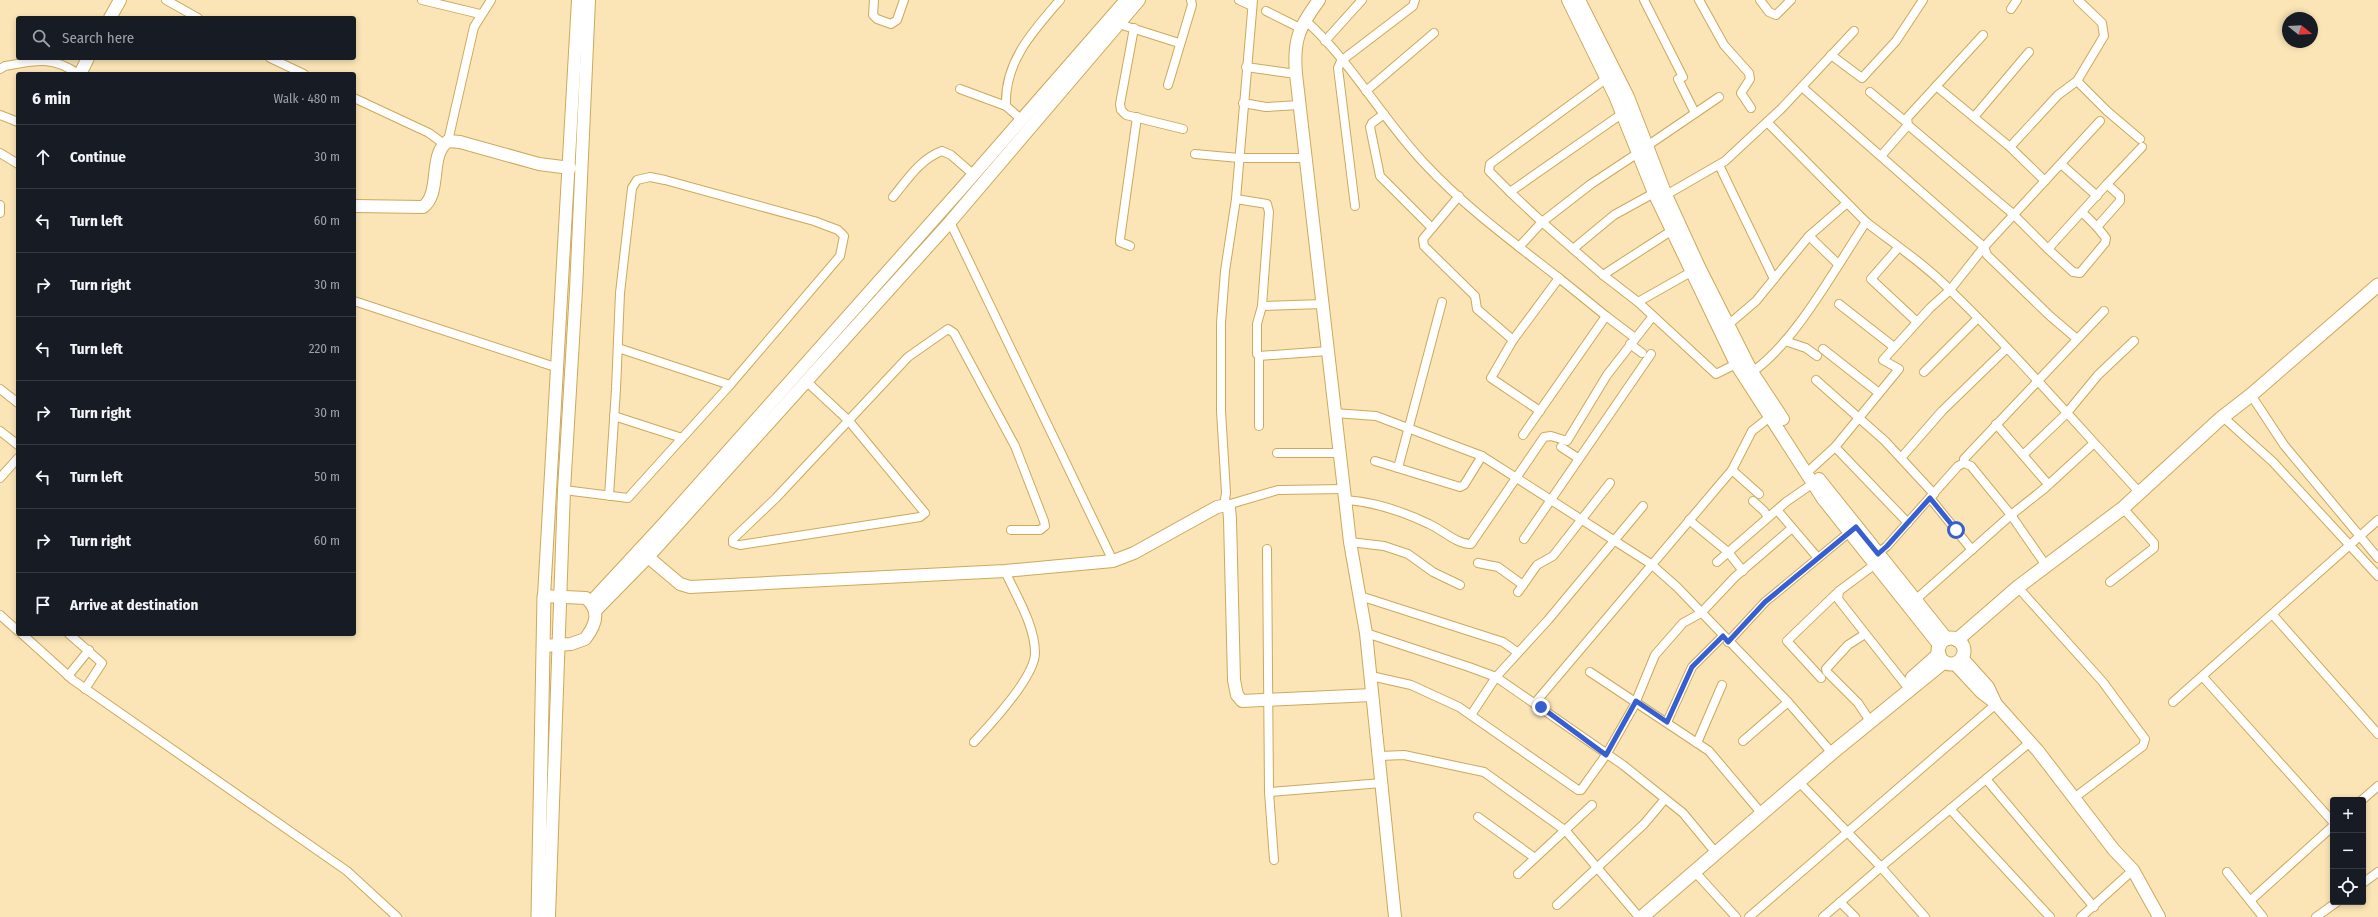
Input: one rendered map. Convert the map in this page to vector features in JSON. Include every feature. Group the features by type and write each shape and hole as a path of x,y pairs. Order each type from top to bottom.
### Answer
{"main road":[{"path":"1642,917 1832,753 1870,721 1887,710 2018,587 2123,508 2223,417 2251,395 2378,285"},
{"path":"1870,721 1882,705 1905,684 1951,651 2023,593 2047,566"},
{"path":"538,917 544,596"}],"street":[{"path":"111,16 120,0"},
{"path":"166,0 194,16"},
{"path":"422,0 480,14"},
{"path":"356,206 423,207 429,200 440,153 446,143 474,27 480,14 491,0"},
{"path":"544,646 559,645 585,639 595,622 593,606 580,596 544,596 556,367 570,168 578,0"},
{"path":"549,917 564,490 576,290 589,0"},
{"path":"874,0 873,15 877,19 891,24 897,20 904,0"},
{"path":"1006,106 1005,94 1018,53 1029,36 1060,0"},
{"path":"593,606 676,510 974,175 1126,0"},
{"path":"593,606 648,557 805,380 950,222 1139,0"},
{"path":"1168,85 1179,43 1192,5 1191,0"},
{"path":"1225,505 1226,493 1221,411 1221,323 1225,271 1236,199 1252,3 1239,0"},
{"path":"1319,0 1302,24 1295,48 1296,74 1350,542 1366,634 1371,676 1395,917"},
{"path":"1325,41 1362,0"},
{"path":"1355,206 1338,76 1341,61 1413,6 1415,0"},
{"path":"1568,0 1623,113 1643,149"},
{"path":"1579,0 1628,97 1643,149 1672,231 1736,364 1771,416 1812,484 1852,530 1951,651 1988,687 1996,704 2029,743 2038,751 2133,870 2159,917"},
{"path":"1644,0 1681,78 1695,113"},
{"path":"1699,0 1724,45 1751,76 1741,93 1751,108"},
{"path":"1760,0 1769,12 1776,15 1791,0"},
{"path":"1831,55 1862,78 1896,41 1923,0"},
{"path":"2011,9 2017,0"},
{"path":"2010,147 2058,95 2077,82 2104,36 2102,22 2078,0"},
{"path":"1266,11 1302,24 1325,41 1425,164 1459,196 1519,247 1606,316 1646,353 1524,539"},
{"path":"1119,24 1179,43"},
{"path":"1134,28 1120,107 1126,115 1183,129"},
{"path":"1573,249 1614,215 1719,165 1767,122 1854,31"},
{"path":"1366,91 1434,33"},
{"path":"1881,156 1936,86 1983,35"},
{"path":"1974,118 2029,52"},
{"path":"0,69 5,66 46,60 58,63 75,72"},
{"path":"80,72 87,60"},
{"path":"274,60 300,72"},
{"path":"1246,67 1296,74"},
{"path":"1607,78 1490,164 1489,171 1542,222 1603,275 1638,302 1716,374 1736,364"},
{"path":"2048,249 2083,213 2141,143 2077,82"},
{"path":"1936,86 2010,147 2046,180"},
{"path":"1802,87 1984,247 1987,255 2050,316 2077,339"},
{"path":"960,89 1006,106 1022,120"},
{"path":"1870,92 2013,214 2073,272 2080,273 2105,243 2106,238 2097,226 2083,213"},
{"path":"1519,247 1542,222 1591,184 1719,97"},
{"path":"356,99 429,133 446,143 460,142 539,164 570,168"},
{"path":"1243,103 1266,107 1299,105"},
{"path":"1510,192 1623,113"},
{"path":"0,114 16,121"},
{"path":"1384,114 1372,123 1370,128 1380,176 1432,228"},
{"path":"1130,246 1120,242 1120,239 1137,117"},
{"path":"1812,468 1835,447 1899,369 1883,360 1917,322 1950,290 1984,247 2013,214 2100,121"},
{"path":"1767,122 1866,222 1950,290 2038,380 2093,444 2140,493"},
{"path":"893,197 917,168 930,156 942,151 951,155 974,175"},
{"path":"0,153 16,163"},
{"path":"1195,154 1239,158 1306,158"},
{"path":"2061,164 2097,196"},
{"path":"1719,165 1774,279"},
{"path":"564,490 609,496 628,498 730,384 840,256 844,236 838,230 814,221 665,180 650,177 637,180 632,188 620,293 609,496"},
{"path":"2097,226 2120,199 2107,184"},
{"path":"1660,194 1752,372 1852,530"},
{"path":"1459,196 1423,239 1424,246 1474,296 1477,309 1513,340"},
{"path":"1236,199 1262,202 1267,204 1269,212 1262,306 1257,324 1256,350 1259,356 1259,426"},
{"path":"1728,325 1756,301 1809,236 1847,203"},
{"path":"0,205 0,213"},
{"path":"950,222 1114,561"},
{"path":"1752,372 1768,361 1800,322 1866,222"},
{"path":"1603,275 1672,231"},
{"path":"1809,236 1838,264"},
{"path":"1898,248 1871,279 1917,322"},
{"path":"1638,302 1691,272"},
{"path":"1540,411 1491,378 1513,340 1559,278"},
{"path":"356,302 556,367"},
{"path":"1398,468 1442,302"},
{"path":"1262,306 1322,304"},
{"path":"1839,304 1894,347"},
{"path":"1821,678 1787,641 1839,591 1876,559 1958,466 1964,463 1964,459 1996,424 2104,311"},
{"path":"1523,435 1606,316"},
{"path":"648,557 680,584 690,587 1005,571 1114,561 1134,553 1225,505 1278,490 1345,494 1396,510 1430,524 1464,544 1471,544 1544,437 1551,436 1567,441 1607,375 1653,316"},
{"path":"1924,372 1978,319"},
{"path":"805,380 849,421 924,510 922,516 740,545 733,543 733,540 849,421 908,357 945,330 950,330 1015,446 1044,520 1045,526 1040,530 1011,530"},
{"path":"1785,341 1806,348 1818,356"},
{"path":"2023,454 2066,414 2098,375 2134,341"},
{"path":"618,348 730,384"},
{"path":"1902,458 1942,411 2007,348"},
{"path":"1824,349 1879,394"},
{"path":"1259,356 1328,351"},
{"path":"1816,380 1902,458 1972,550"},
{"path":"0,389 16,401"},
{"path":"2251,395 2284,445 2378,558"},
{"path":"1334,413 1376,416 1482,456 1651,564 1677,587 1725,639 1788,702 1832,753"},
{"path":"614,416 682,438"},
{"path":"1535,703 1732,470 1752,431 1771,416"},
{"path":"2223,417 2273,462 2378,576"},
{"path":"1996,424 2048,484"},
{"path":"0,431 16,443"},
{"path":"1911,604 2093,444"},
{"path":"1561,447 1578,458"},
{"path":"1835,447 1908,523"},
{"path":"1277,453 1339,453"},
{"path":"1375,461 1460,487 1464,485 1482,456"},
{"path":"1,475 16,460"},
{"path":"1964,463 1971,466 2011,515 2047,566"},
{"path":"1732,470 1759,494"},
{"path":"1518,592 1538,565 1553,556 1580,519 1610,483"},
{"path":"1717,562 1768,517 1812,484"},
{"path":"1753,501 1768,517"},
{"path":"1225,505 1229,508 1230,519 1234,680 1237,695 1242,701 1269,698 1372,695"},
{"path":"1471,715 1496,677 1548,620 1643,506"},
{"path":"2110,582 2154,548 2154,543 2123,508"},
{"path":"1777,510 1818,558"},
{"path":"1689,520 1728,552 1743,571"},
{"path":"2173,702 2273,615 2378,520"},
{"path":"1371,676 1411,685 1471,715 1578,790 1584,788 1606,755 1636,701 1655,655 1683,623 1701,613 1743,571 1792,528"},
{"path":"1667,722 1692,667 1765,602 1852,530"},
{"path":"1350,542 1384,546 1408,554 1433,572 1460,585"},
{"path":"1267,548 1269,792 1274,860"},
{"path":"1478,563 1498,567 1523,585"},
{"path":"974,742 1000,714 1026,675 1035,654 1034,639 1005,571"},
{"path":"1839,591 1838,599 1905,684"},
{"path":"2023,593 2102,681 2145,739 2143,746 2074,798"},
{"path":"1360,596 1503,642 1518,652"},
{"path":"0,615 16,628"},
{"path":"2273,615 2378,734"},
{"path":"1366,634 1470,667 1496,677 1535,703 1606,755 1623,765 1683,813 1716,853"},
{"path":"1865,634 1848,645 1826,669 1827,672 1858,703 1870,721"},
{"path":"24,636 68,676 347,872 397,917"},
{"path":"30,641 34,636"},
{"path":"72,636 89,650 102,664 85,688"},
{"path":"68,676 89,650"},
{"path":"1590,672 1636,701 1709,751 1762,814"},
{"path":"2203,677 2330,819"},
{"path":"1697,743 1722,685"},
{"path":"1743,742 1788,702"},
{"path":"1750,917 1996,704"},
{"path":"1823,917 2029,743"},
{"path":"1380,756 1404,755 1484,772 1566,831 1639,917"},
{"path":"1986,779 2094,907"},
{"path":"1799,782 1881,867 1925,917"},
{"path":"1269,792 1382,783"},
{"path":"2365,797 2378,786"},
{"path":"1557,905 1644,824 1665,799"},
{"path":"1518,874 1566,831 1592,805"},
{"path":"1950,809 2050,917"},
{"path":"1478,817 1535,858"},
{"path":"2251,900 2330,829"},
{"path":"2083,916 2133,870"},
{"path":"1695,872 1736,917"},
{"path":"2227,872 2251,900 2263,917"},
{"path":"2366,881 2378,872"},
{"path":"1840,902 1855,917"},
{"path":"2316,917 2333,905"}],"route":[{"path":"1541,707 1606,755 1636,701 1667,722 1692,667 1723,636 1728,642 1765,602 1856,527 1878,554 1930,498 1956,530"}]}
